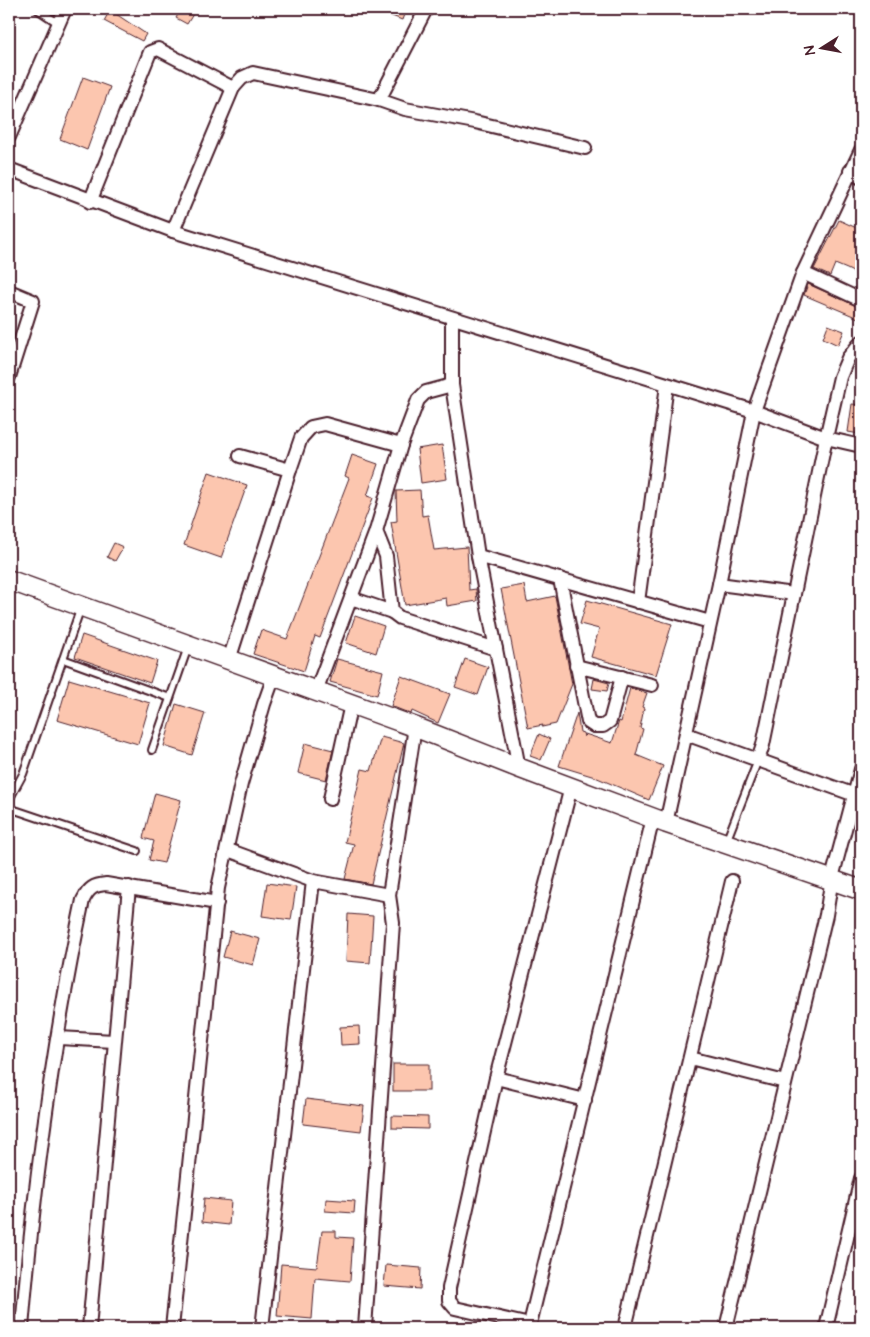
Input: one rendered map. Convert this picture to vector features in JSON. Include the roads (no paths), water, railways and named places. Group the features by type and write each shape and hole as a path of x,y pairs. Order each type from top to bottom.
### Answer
{"street":[{"path":"9,136 58,23 66,9"},
{"path":"379,100 426,9"},
{"path":"90,202 150,52 158,49 233,88"},
{"path":"173,231 233,88 242,78 254,73 379,100 404,109 475,122 585,148"},
{"path":"570,787 496,1078 449,1288 450,1301 455,1308 530,1327 585,1100 660,820 686,734 754,411 803,273 856,174 861,150"},
{"path":"9,170 90,202 173,231 667,386 754,411 826,438 861,446"},
{"path":"803,273 861,300"},
{"path":"9,290 32,301 9,372"},
{"path":"452,318 452,385 478,556 518,768"},
{"path":"758,760 763,745 840,377 848,358 861,342"},
{"path":"316,691 376,531 401,444 418,400 426,392 452,385"},
{"path":"638,602 667,386"},
{"path":"229,660 301,438 311,427 325,424 401,444"},
{"path":"240,456 290,470"},
{"path":"376,531 386,556 392,612"},
{"path":"478,556 710,622"},
{"path":"560,579 588,722 594,726 603,726 610,721 622,677"},
{"path":"9,580 415,727 518,768 660,820 832,878 861,890"},
{"path":"719,584 794,594"},
{"path":"351,598 392,612 400,618 496,649"},
{"path":"576,666 652,685"},
{"path":"172,1328 216,903 241,784 274,676"},
{"path":"330,799 351,704"},
{"path":"365,1328 393,923 389,895 415,727"},
{"path":"686,734 855,795"},
{"path":"726,1328 826,915 832,878 861,769"},
{"path":"228,850 313,882 389,895"},
{"path":"625,1328 732,881"},
{"path":"262,1328 313,882"},
{"path":"22,1328 39,1160 83,900 88,889 97,885 129,886 216,903"},
{"path":"89,1328 129,886"},
{"path":"59,1038 114,1041"},
{"path":"690,1058 785,1082"},
{"path":"496,1078 585,1100"},
{"path":"826,1328 861,1178"}],"lane":[{"path":"37,9 58,23"},
{"path":"9,800 23,774 81,606"},
{"path":"152,750 188,645"},
{"path":"63,659 170,698"},
{"path":"726,843 758,760"},
{"path":"9,808 137,851"}]}
